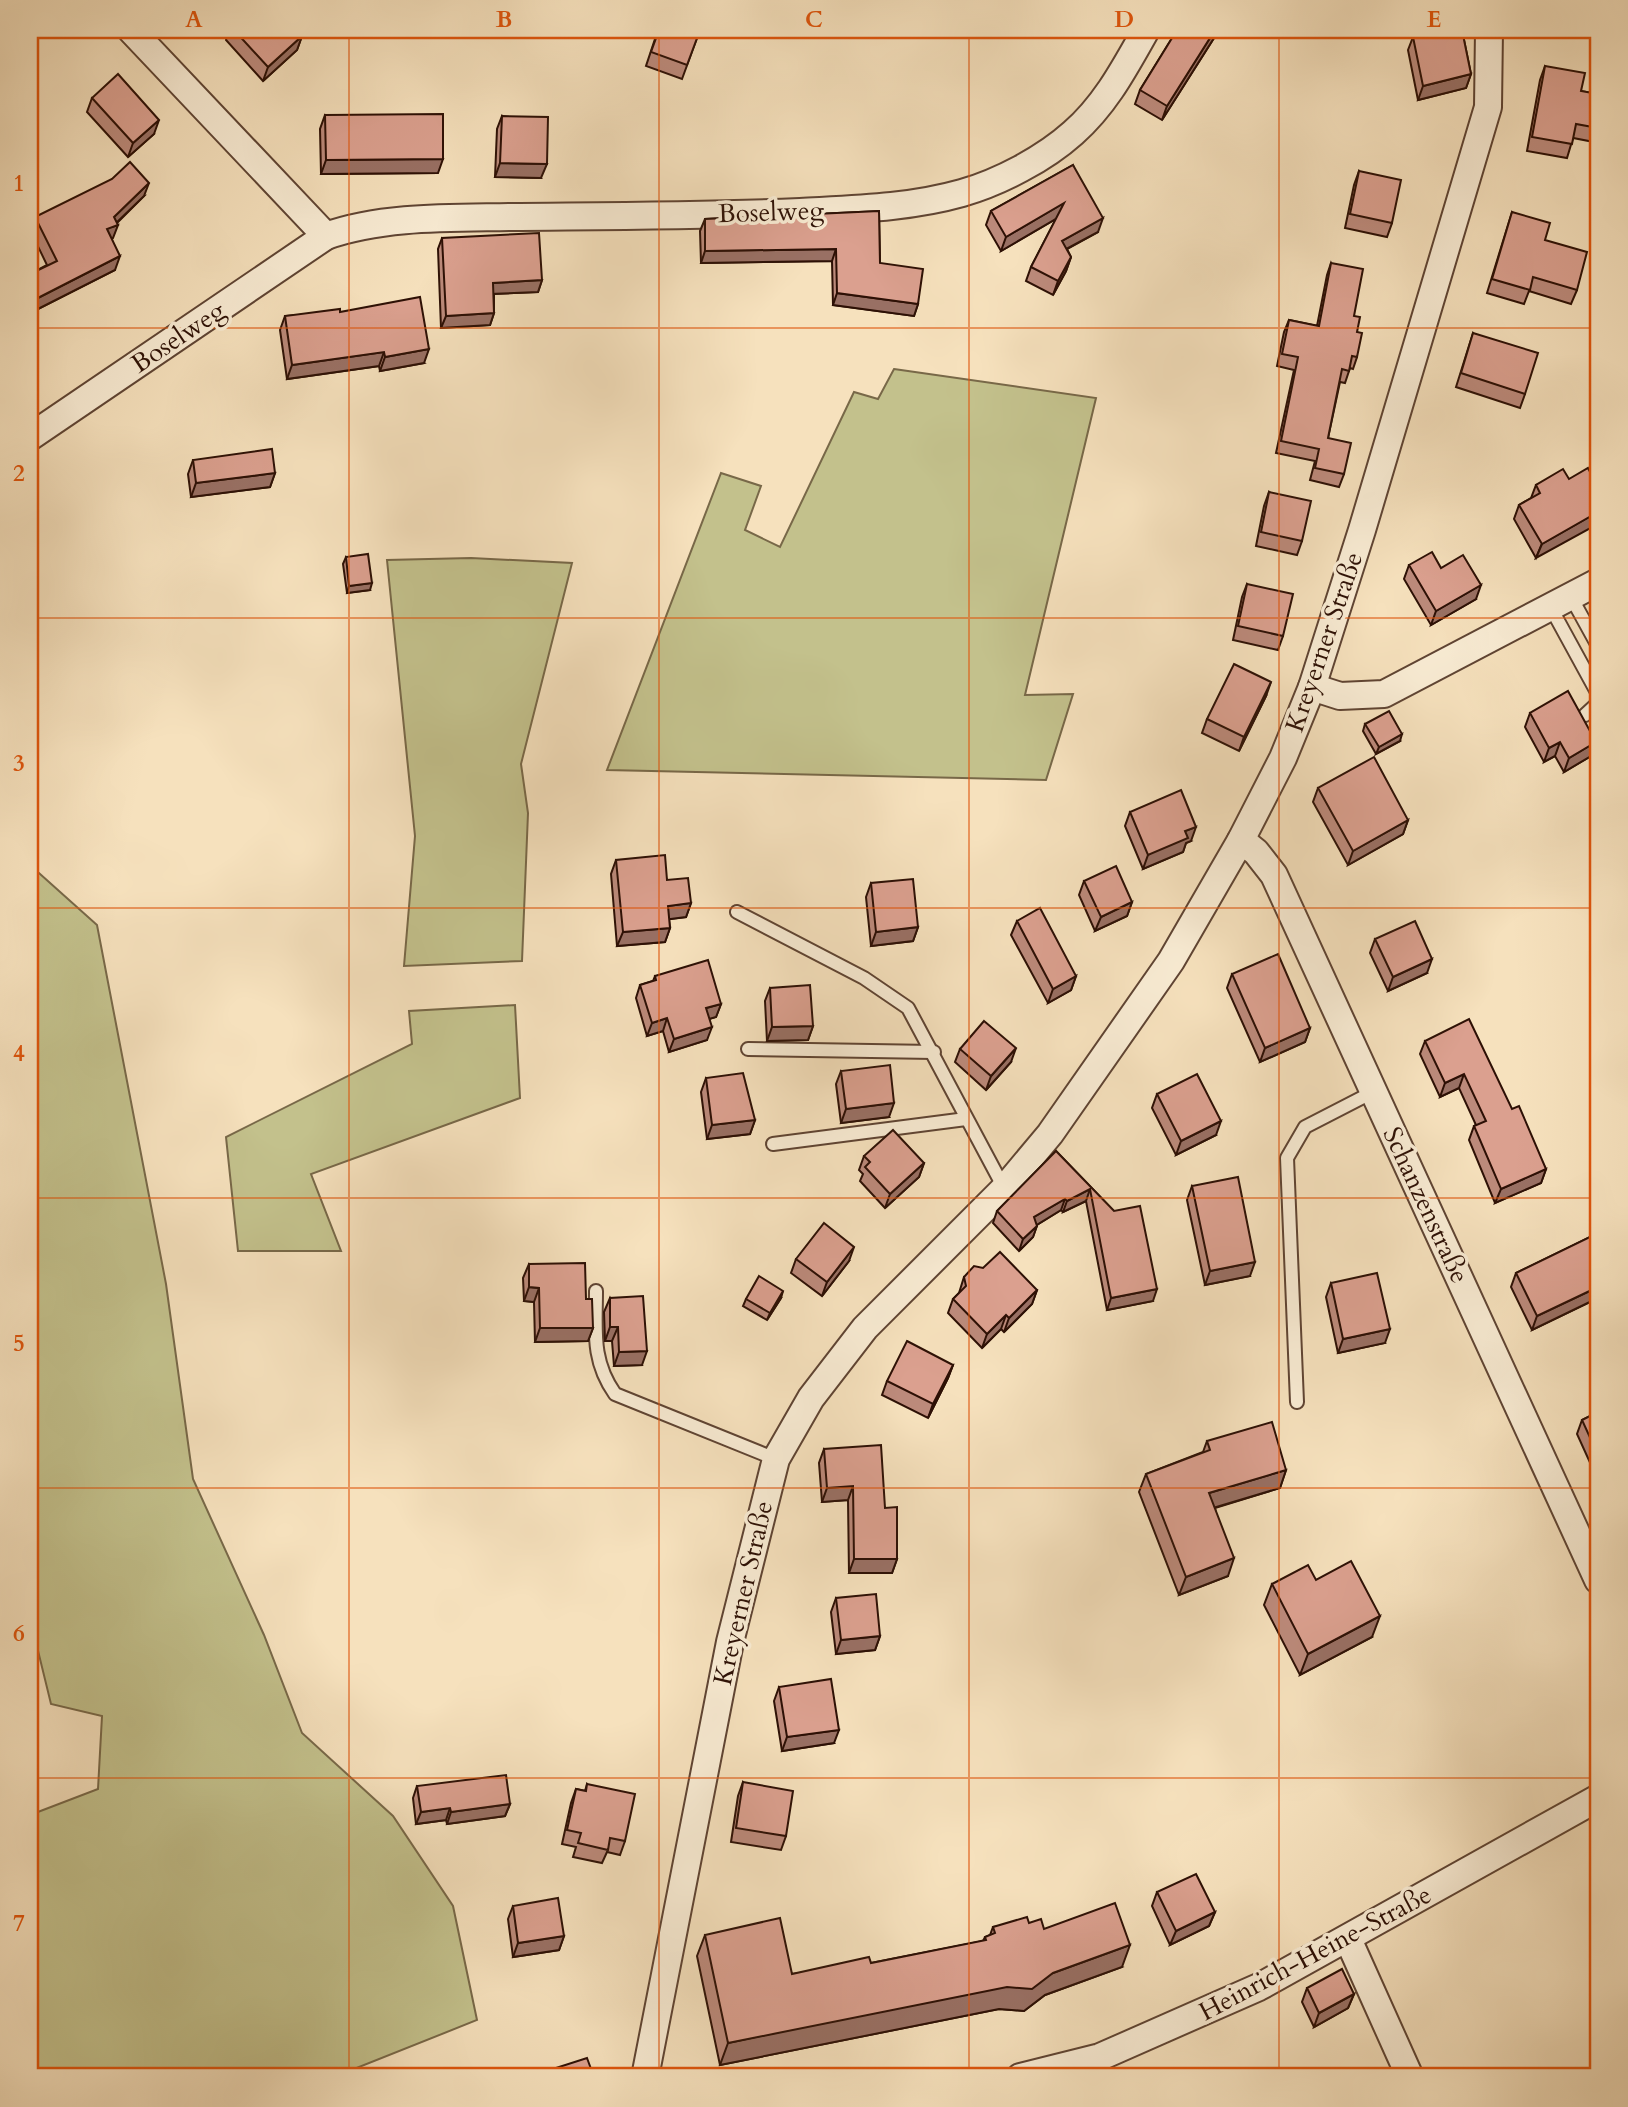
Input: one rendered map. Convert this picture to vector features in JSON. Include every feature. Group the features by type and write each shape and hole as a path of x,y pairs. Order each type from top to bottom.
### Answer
{"street":[{"path":"131,30 326,236"},
{"name":"Boselweg","path":"30,437 326,236 380,225 464,218 749,214 898,207 965,192 1031,161 1073,133 1111,91 1146,30"},
{"name":"Kreyerner Straße","path":"645,2077 730,1642 776,1459 811,1398 864,1328 1004,1189 1050,1134 1171,961 1241,840 1283,758 1312,687 1488,107 1489,30"},
{"path":"1312,687 1340,696 1384,694 1598,582"},
{"name":"Schanzenstraße","path":"1241,840 1256,852 1274,875 1598,1580"},
{"name":"Heinrich-Heine-Straße","path":"1020,2077 1100,2057 1149,2038 1259,1987 1598,1798"},
{"path":"1349,1939 1410,2077"}],"lane":[{"path":"1561,602 1598,646"},
{"path":"1561,602 1598,694"},
{"path":"1585,715 1598,703"},
{"path":"737,912 889,993 908,1008 934,1052 1004,1189"},
{"path":"748,1049 934,1052"},
{"path":"1297,1402 1287,1158 1305,1127 1373,1092"},
{"path":"773,1144 966,1119"},
{"path":"596,1291 596,1341 601,1375 615,1394 776,1459"}],"shaded area":[{"path":"894,369 1096,398 1025,695 1073,694 1046,780 607,770 721,473 761,486 745,530 780,547 854,392 878,399"},
{"path":"471,558 572,563 521,764 528,813 522,961 404,966 415,836 387,560"},
{"path":"30,865 97,925 166,1284 193,1479 264,1635 302,1733 393,1816 453,1906 477,2020 334,2077 30,2077 30,1815 98,1789 102,1716 51,1704 30,1618 30,1416 37,1281 30,1268"},
{"path":"515,1005 520,1098 311,1174 341,1251 238,1251 226,1137 412,1044 409,1011"}],"building":[{"path":"234,30 296,30 302,36 268,67"},
{"path":"659,30 700,30 687,65 651,52"},
{"path":"1177,30 1215,30 1167,106 1140,90"},
{"path":"1421,30 1462,30 1471,74 1423,86 1413,37 1422,35"},
{"path":"1545,66 1585,73 1581,91 1598,94 1598,128 1576,124 1572,144 1532,137"},
{"path":"118,74 159,120 133,143 92,98"},
{"path":"443,114 443,159 326,160 325,115"},
{"path":"502,116 548,117 547,164 500,163"},
{"path":"130,162 149,183 114,217 118,225 107,229 120,256 30,302 30,274 57,261 35,217 112,179"},
{"path":"1073,165 1103,218 1062,241 1071,257 1058,281 1031,267 1064,203 1006,237 991,211"},
{"path":"1359,171 1401,180 1392,223 1350,214"},
{"path":"30,175 37,199 30,201"},
{"path":"879,211 880,263 923,269 918,304 837,293 836,249 705,251 705,219"},
{"path":"1512,212 1550,223 1545,240 1587,252 1577,290 1533,277 1530,290 1492,279"},
{"path":"539,233 542,280 493,283 494,313 446,316 442,238"},
{"path":"1331,263 1363,269 1354,316 1360,317 1357,332 1362,333 1357,357 1352,356 1349,371 1342,369 1328,438 1351,443 1344,474 1315,468 1319,449 1281,441 1298,357 1282,354 1289,320 1319,326"},
{"path":"420,297 429,349 385,357 384,352 292,365 285,316 340,309 340,312"},
{"path":"1473,333 1538,353 1525,394 1461,373"},
{"path":"272,449 275,473 196,483 193,460"},
{"path":"1588,468 1598,487 1598,512 1542,544 1519,505 1540,493 1536,485 1563,469 1569,479"},
{"path":"1269,492 1311,501 1302,541 1261,532"},
{"path":"1432,552 1441,568 1463,555 1481,585 1436,611 1409,565"},
{"path":"368,554 372,583 349,586 346,557"},
{"path":"1247,584 1293,594 1283,636 1238,626"},
{"path":"1234,664 1271,682 1244,737 1207,719"},
{"path":"1568,691 1596,742 1569,758 1560,742 1549,748 1530,713"},
{"path":"1389,711 1402,734 1379,747 1365,724"},
{"path":"1374,757 1408,820 1353,851 1318,788"},
{"path":"1181,790 1196,827 1185,831 1188,838 1148,855 1130,812"},
{"path":"665,855 667,880 688,878 691,903 668,906 670,928 623,932 616,860"},
{"path":"1116,866 1132,902 1101,917 1084,881"},
{"path":"913,879 918,927 876,932 871,883"},
{"path":"1040,908 1076,976 1053,989 1017,921"},
{"path":"1415,921 1432,959 1393,977 1375,939"},
{"path":"1278,954 1310,1028 1265,1048 1232,974"},
{"path":"708,960 721,1004 706,1008 712,1027 674,1039 667,1018 652,1023 640,985 656,980 655,976"},
{"path":"810,985 813,1026 772,1027 770,988"},
{"path":"1469,1019 1512,1109 1519,1106 1546,1169 1501,1189 1474,1126 1486,1121 1464,1074 1445,1083 1425,1041"},
{"path":"984,1021 1016,1048 991,1076 960,1049"},
{"path":"890,1065 894,1103 846,1109 841,1071"},
{"path":"743,1073 755,1120 712,1125 706,1078"},
{"path":"1197,1074 1221,1121 1181,1141 1157,1094"},
{"path":"893,1130 924,1163 890,1194 865,1167 870,1162 864,1156"},
{"path":"1056,1151 1114,1211 1140,1206 1157,1289 1111,1298 1090,1189 1067,1201 1065,1199 1034,1217 1037,1226 1023,1239 997,1211"},
{"path":"1238,1177 1255,1262 1210,1271 1192,1186"},
{"path":"824,1223 854,1247 827,1282 796,1259"},
{"path":"1598,1233 1598,1287 1537,1316 1516,1273"},
{"path":"1000,1252 1037,1290 1009,1318 1006,1315 987,1334 953,1299 966,1286 964,1277 974,1266 983,1268"},
{"path":"585,1263 586,1299 592,1299 593,1328 540,1328 539,1288 529,1287 529,1264"},
{"path":"1377,1273 1390,1329 1343,1339 1331,1283"},
{"path":"759,1276 783,1291 770,1313 746,1299"},
{"path":"643,1296 647,1351 619,1352 618,1327 610,1327 610,1298"},
{"path":"907,1341 953,1365 933,1404 887,1381"},
{"path":"1598,1412 1598,1455 1582,1420"},
{"path":"1272,1422 1286,1470 1209,1493 1234,1558 1186,1577 1146,1474 1210,1450 1207,1441"},
{"path":"881,1445 885,1508 897,1507 897,1559 854,1559 853,1486 827,1488 824,1449"},
{"path":"1351,1561 1380,1616 1308,1654 1272,1584 1308,1565 1316,1580"},
{"path":"876,1594 880,1636 841,1640 836,1598"},
{"path":"831,1679 839,1730 787,1737 779,1687"},
{"path":"506,1775 510,1804 451,1812 450,1808 421,1812 417,1786"},
{"path":"743,1782 793,1791 786,1836 736,1828"},
{"path":"587,1784 635,1794 625,1841 610,1838 608,1850 578,1843 581,1833 567,1830 576,1789 586,1791"},
{"path":"1196,1874 1215,1912 1176,1931 1157,1892"},
{"path":"558,1898 564,1936 518,1943 513,1906"},
{"path":"1115,1903 1130,1945 1053,1973 1032,1989 1007,1987 728,2043 705,1935 780,1918 792,1974 869,1957 871,1963 986,1940 985,1937 995,1933 993,1927 1027,1917 1029,1923 1041,1919 1044,1929"},
{"path":"1342,1969 1354,1994 1319,2013 1307,1988"},
{"path":"587,2058 594,2077 528,2077"},
{"path":"1598,2068 1598,2077 1582,2077"}]}
